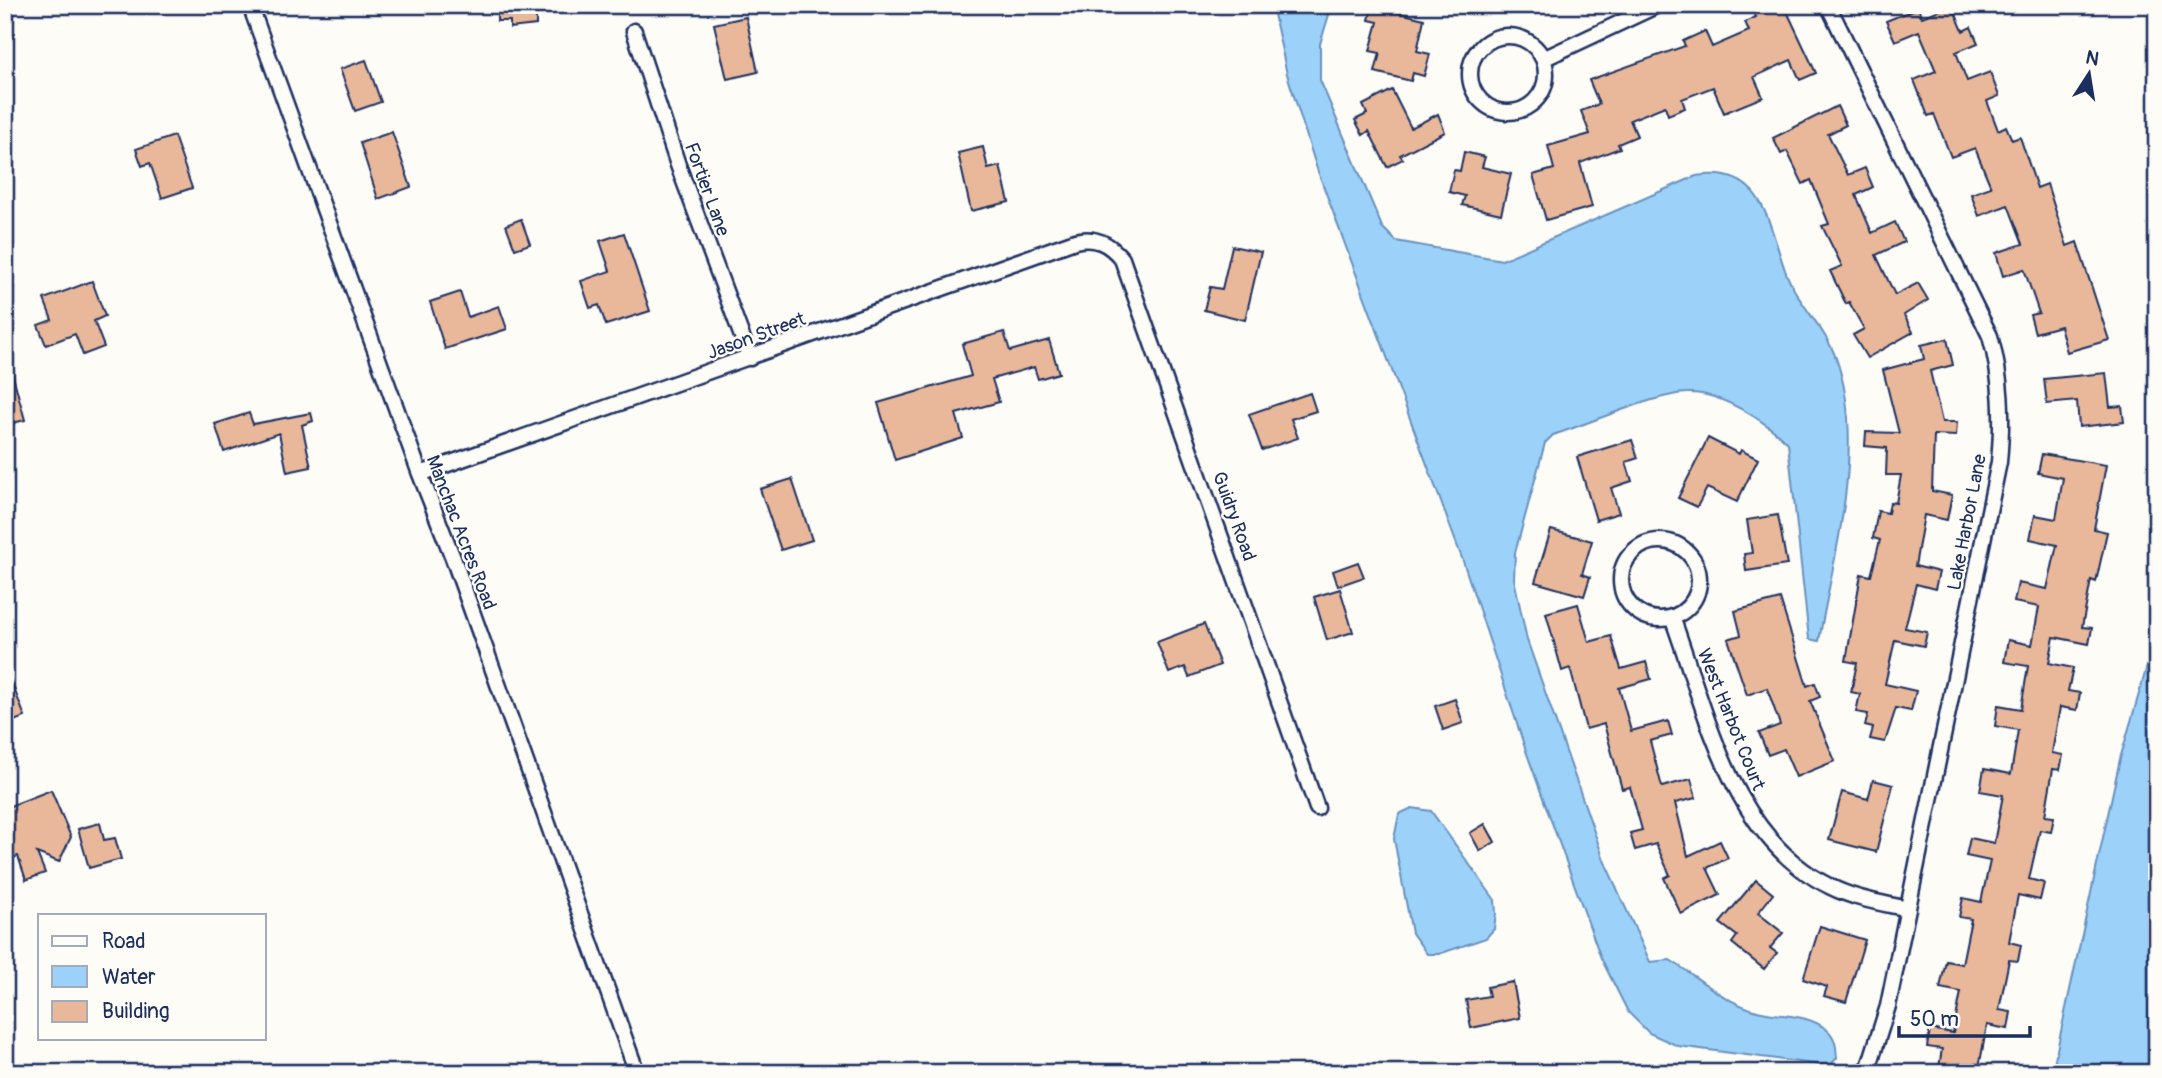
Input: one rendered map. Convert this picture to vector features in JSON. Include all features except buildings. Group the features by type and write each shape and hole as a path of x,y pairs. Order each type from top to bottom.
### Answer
{"street":[{"name":"Manchac Acres Road","path":"250,5 453,558 637,1073"},
{"path":"1543,59 1658,5"},
{"name":"Lake Harbor Lane","path":"1828,5 1990,336 1997,362 2001,396 1999,462 1888,1006 1867,1073"},
{"name":"Fortier Lane","path":"634,31 678,165 750,358"},
{"path":"1515,37 1536,48 1543,59 1545,84 1531,106 1506,113 1493,110 1474,93 1469,81 1473,57 1490,40 1515,37"},
{"name":"Jason Street","path":"420,474 1075,241 1096,240 1105,243"},
{"name":"Guidry Road","path":"1105,243 1122,259 1317,808"},
{"path":"1664,541 1688,553 1699,576 1693,601 1672,617 1647,617 1636,611 1622,591 1621,578 1630,555 1651,542 1664,541"},
{"name":"West Harbot Court","path":"1672,617 1736,790 1757,823 1802,869 1830,887 1859,898 1908,909"}],"water":[{"path":"1272,5 1332,5 1320,44 1320,80 1382,227 1396,241 1502,260 1696,176 1718,175 1736,179 1749,188 1767,215 1790,282 1831,346 1845,392 1849,427 1845,499 1819,641 1809,639 1788,443 1742,409 1701,394 1675,394 1659,398 1553,435 1545,443 1515,553 1514,579 1527,640 1604,860 1650,962 1670,960 1742,1006 1818,1024 1832,1035 1835,1042 1837,1058 1829,1066 1678,1046 1649,1033 1628,1012 1601,958 1526,751 1463,561 1317,169 1287,74"},
{"path":"2157,632 2157,1073 2052,1073 2120,759"},
{"path":"1412,808 1431,811 1495,900 1494,929 1486,938 1439,954 1427,954 1412,933 1394,839 1399,814"}]}
